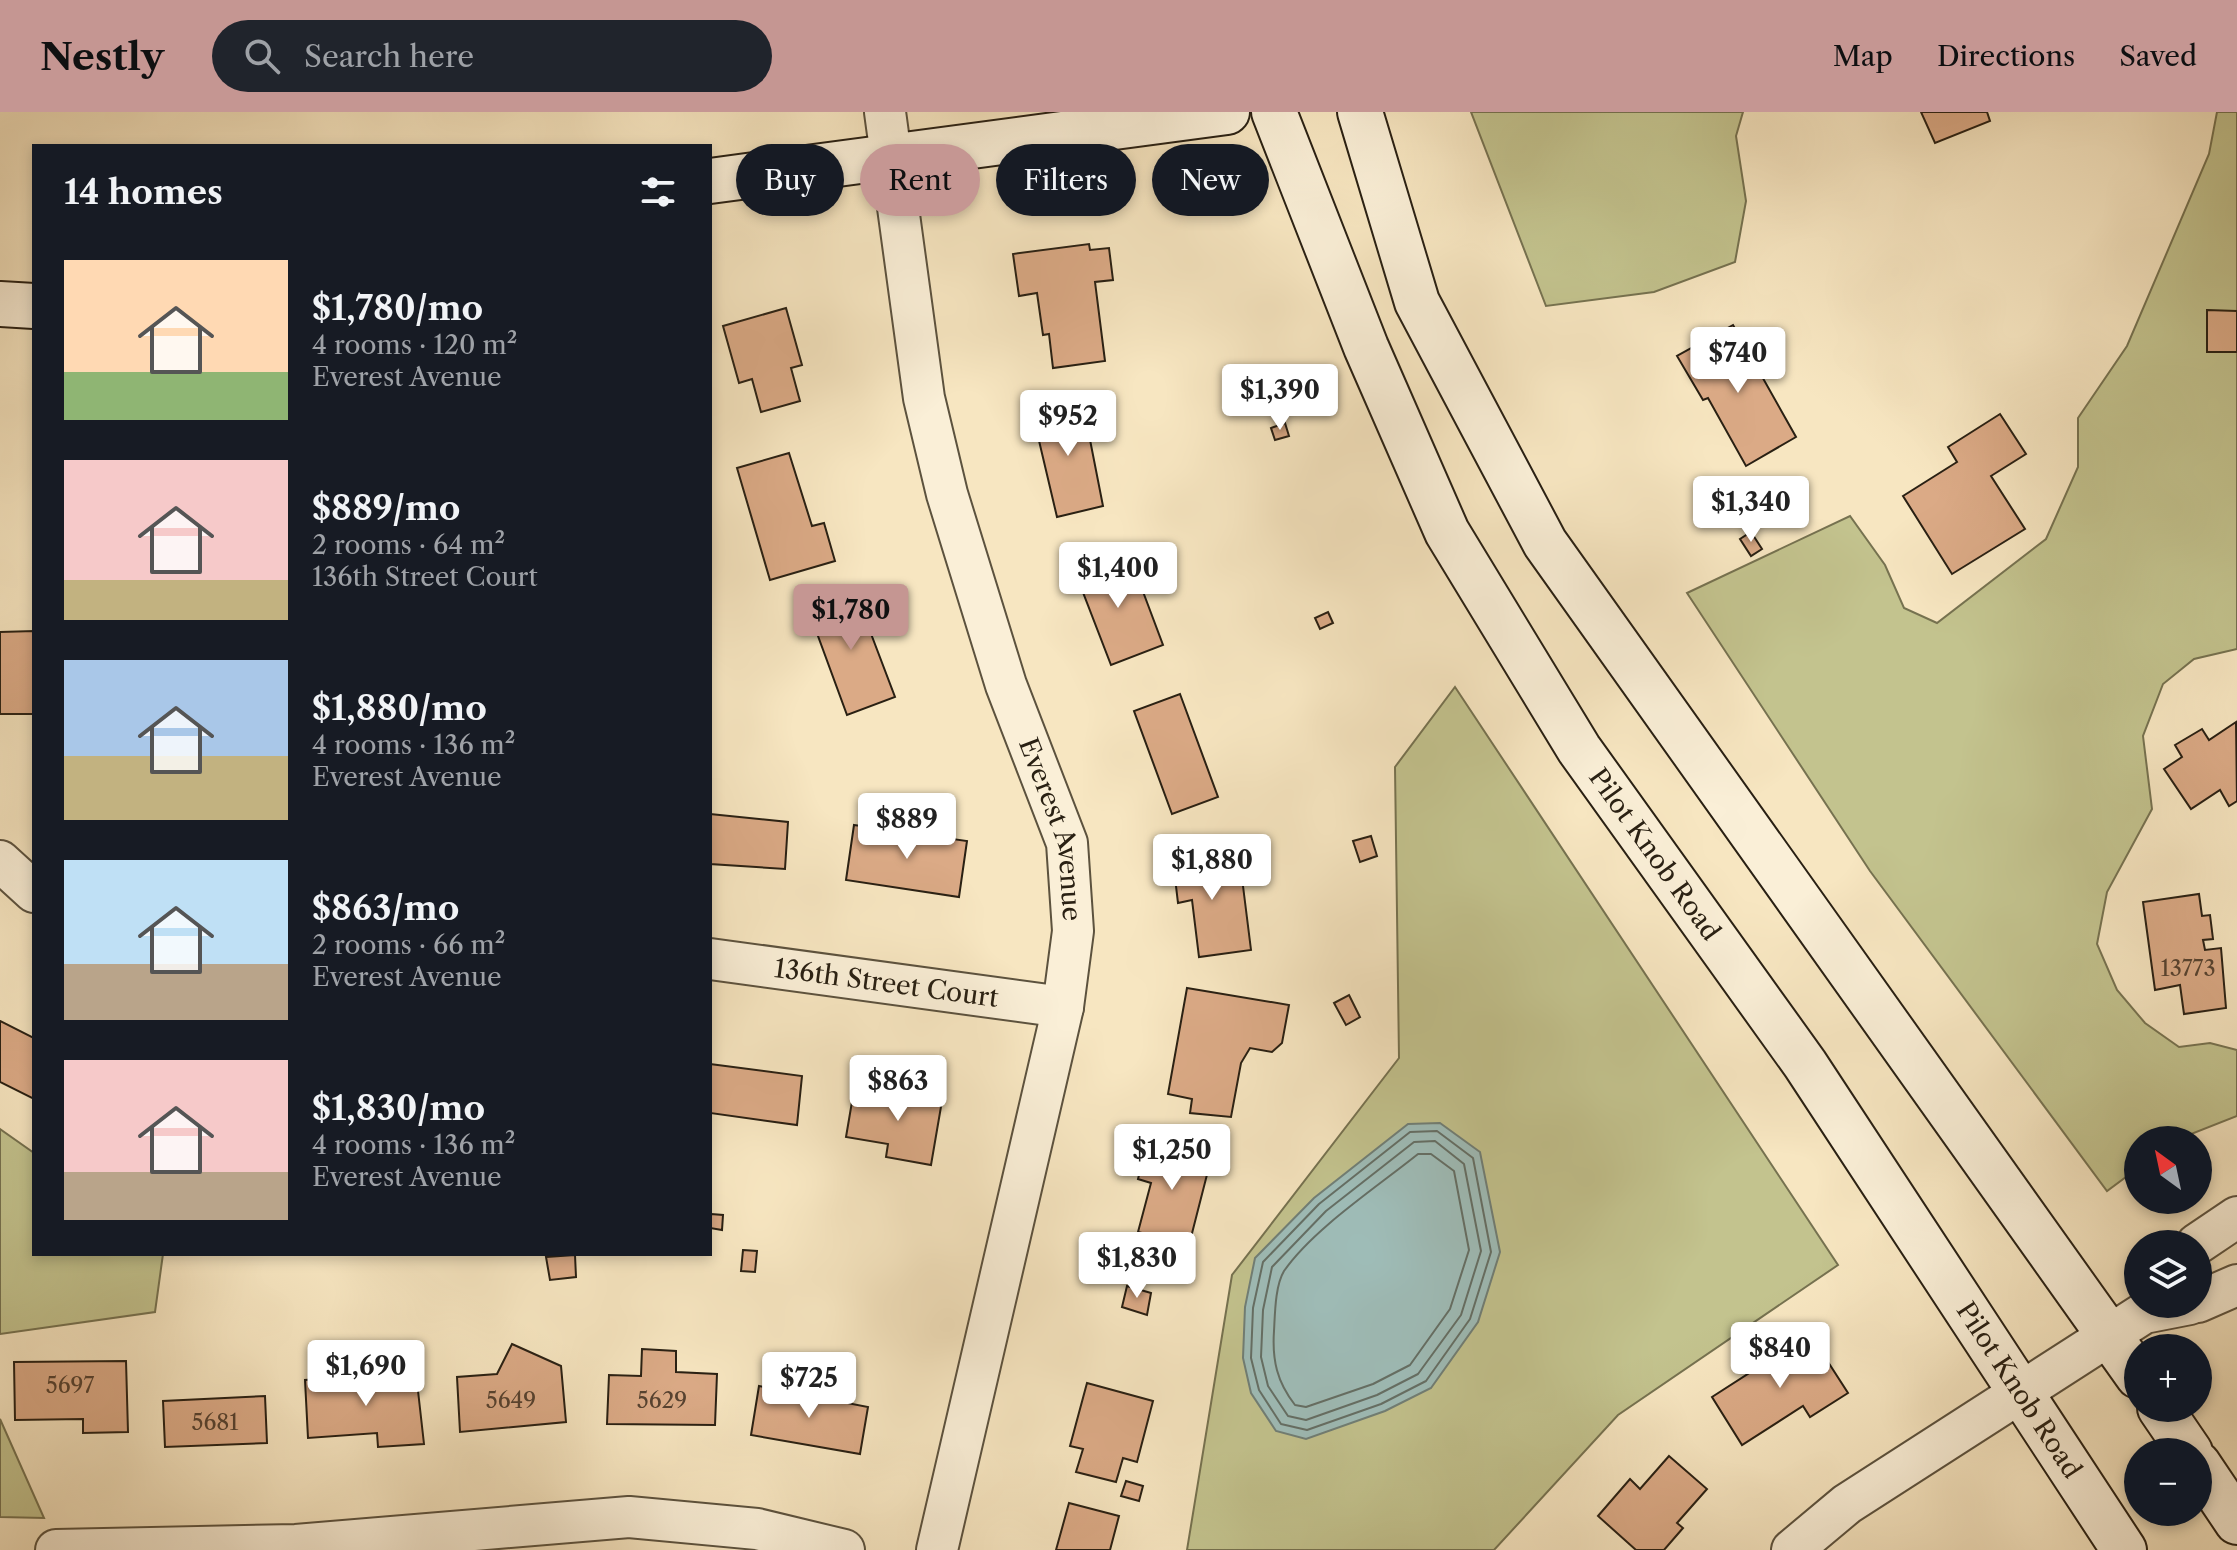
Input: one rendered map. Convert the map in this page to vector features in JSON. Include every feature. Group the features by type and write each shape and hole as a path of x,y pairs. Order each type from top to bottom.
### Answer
{"main road":[{"path":"980,145 1227,112"},
{"name":"Pilot Knob Road","path":"1274,112 1366,347 1447,532 1579,749 1805,1064 2124,1550"},
{"path":"1360,112 1417,302 1545,543 2124,1304"},
{"path":"712,181 860,161"},
{"path":"0,304 32,306"},
{"path":"2212,1485 2237,1522"}],"street":[{"name":"Everest Avenue","path":"885,112 892,144"},
{"name":"Everest Avenue","path":"901,216 924,398 947,494 1006,685 1067,843 1073,931 1063,1007 937,1550"},
{"path":"0,861 32,890"},
{"name":"136th Street Court","path":"712,959 1063,1007"},
{"path":"2212,1234 2237,1217"},
{"path":"2212,1296 2237,1285"},
{"path":"1792,1550 1847,1504 2133,1318"},
{"path":"56,1550 296,1545 629,1517 757,1529 844,1550"}],"green space":[{"path":"1471,112 1743,112 1736,136 1746,201 1735,262 1654,292 1546,306"},
{"path":"2217,112 2237,112 2237,649 2194,659 2163,684 2143,736 2152,809 2107,892 2097,944 2117,990 2145,1023 2179,1047 2210,1043 2237,1050 2237,1116 2212,1126 2124,1126 2124,1178 2107,1191 1870,871 1687,593 1850,516 1885,565 1904,608 1937,623 2046,539 2078,467 2078,418 2127,346 2209,154"},
{"path":"1455,687 1838,1265 1618,1415 1494,1550 1187,1550 1232,1275 1399,1058 1395,767"},
{"path":"0,1129 32,1152 32,1256 163,1256 155,1312 0,1334"},
{"path":"0,1419 44,1518 0,1517"}],"water":[{"path":"1440,1123 1480,1152 1500,1252 1478,1322 1431,1388 1385,1411 1306,1439 1276,1431 1251,1393 1243,1358 1245,1307 1255,1258 1314,1198 1408,1124"}],"building":[{"path":"1921,112 1987,112 1990,121 1935,143"},
{"path":"1089,244 1090,250 1109,248 1113,280 1095,282 1105,361 1053,368 1049,334 1043,335 1037,293 1019,296 1013,254"},
{"path":"786,308 802,365 791,368 800,401 761,412 752,379 739,383 723,326"},
{"path":"2207,310 2237,311 2237,352 2207,352"},
{"path":"1733,325 1796,437 1746,466 1708,398 1703,400 1677,356"},
{"path":"1082,399 1103,506 1057,517 1032,411"},
{"path":"2000,414 2026,454 1991,476 2025,529 1952,574 1903,496 1957,462 1948,447"},
{"path":"1285,423 1289,436 1275,440 1271,428"},
{"path":"789,453 812,526 824,523 835,561 770,580 737,468"},
{"path":"1751,532 1762,549 1751,556 1740,539"},
{"path":"1116,554 1128,586 1139,581 1163,645 1111,665 1074,569"},
{"path":"854,589 895,697 847,715 807,606"},
{"path":"1328,612 1333,623 1320,629 1315,618"},
{"path":"32,631 32,714 0,714 0,632"},
{"path":"1180,694 1218,797 1172,814 1134,711"},
{"path":"2236,722 2237,801 2229,806 2220,790 2191,809 2164,769 2182,757 2175,745 2202,729 2209,740"},
{"path":"712,814 788,822 785,869 712,864"},
{"path":"854,825 967,841 959,897 846,880"},
{"path":"1371,836 1377,856 1360,862 1353,841"},
{"path":"1219,846 1223,880 1242,878 1251,950 1199,957 1192,900 1178,903 1172,852"},
{"path":"2199,894 2202,916 2210,915 2213,939 2203,940 2205,950 2221,948 2226,1008 2184,1014 2180,985 2155,990 2143,902"},
{"path":"1187,988 1289,1005 1282,1043 1272,1052 1250,1048 1241,1063 1231,1117 1190,1113 1192,1099 1168,1094"},
{"path":"1349,995 1360,1017 1346,1025 1334,1003"},
{"path":"0,1021 32,1037 32,1098 0,1082"},
{"path":"712,1064 802,1076 797,1125 712,1113"},
{"path":"898,1087 943,1095 931,1165 886,1157 888,1144 846,1137 854,1090 897,1097"},
{"path":"1147,1143 1211,1159 1189,1245 1138,1232 1151,1183 1138,1179"},
{"path":"712,1214 723,1215 722,1230 712,1228"},
{"path":"743,1250 757,1251 755,1272 741,1271"},
{"path":"575,1256 576,1277 550,1280 546,1257"},
{"path":"1127,1286 1151,1293 1147,1315 1122,1307"},
{"path":"1810,1334 1848,1393 1810,1417 1803,1406 1742,1445 1712,1397"},
{"path":"512,1344 561,1366 566,1422 460,1432 457,1377 497,1374"},
{"path":"642,1349 676,1351 676,1372 717,1374 715,1425 607,1424 609,1375 641,1376"},
{"path":"126,1361 128,1432 83,1433 83,1419 15,1420 14,1362"},
{"path":"416,1373 424,1444 378,1447 377,1433 308,1438 305,1380"},
{"path":"1087,1383 1153,1401 1137,1462 1123,1458 1116,1482 1076,1472 1083,1449 1070,1446"},
{"path":"759,1386 868,1407 860,1454 751,1435"},
{"path":"265,1396 267,1443 165,1447 163,1401"},
{"path":"1669,1456 1707,1489 1677,1523 1683,1528 1664,1550 1636,1550 1598,1516 1630,1479 1640,1489"},
{"path":"1126,1481 1143,1486 1139,1501 1121,1496"},
{"path":"1069,1503 1119,1516 1110,1550 1056,1550"}]}
